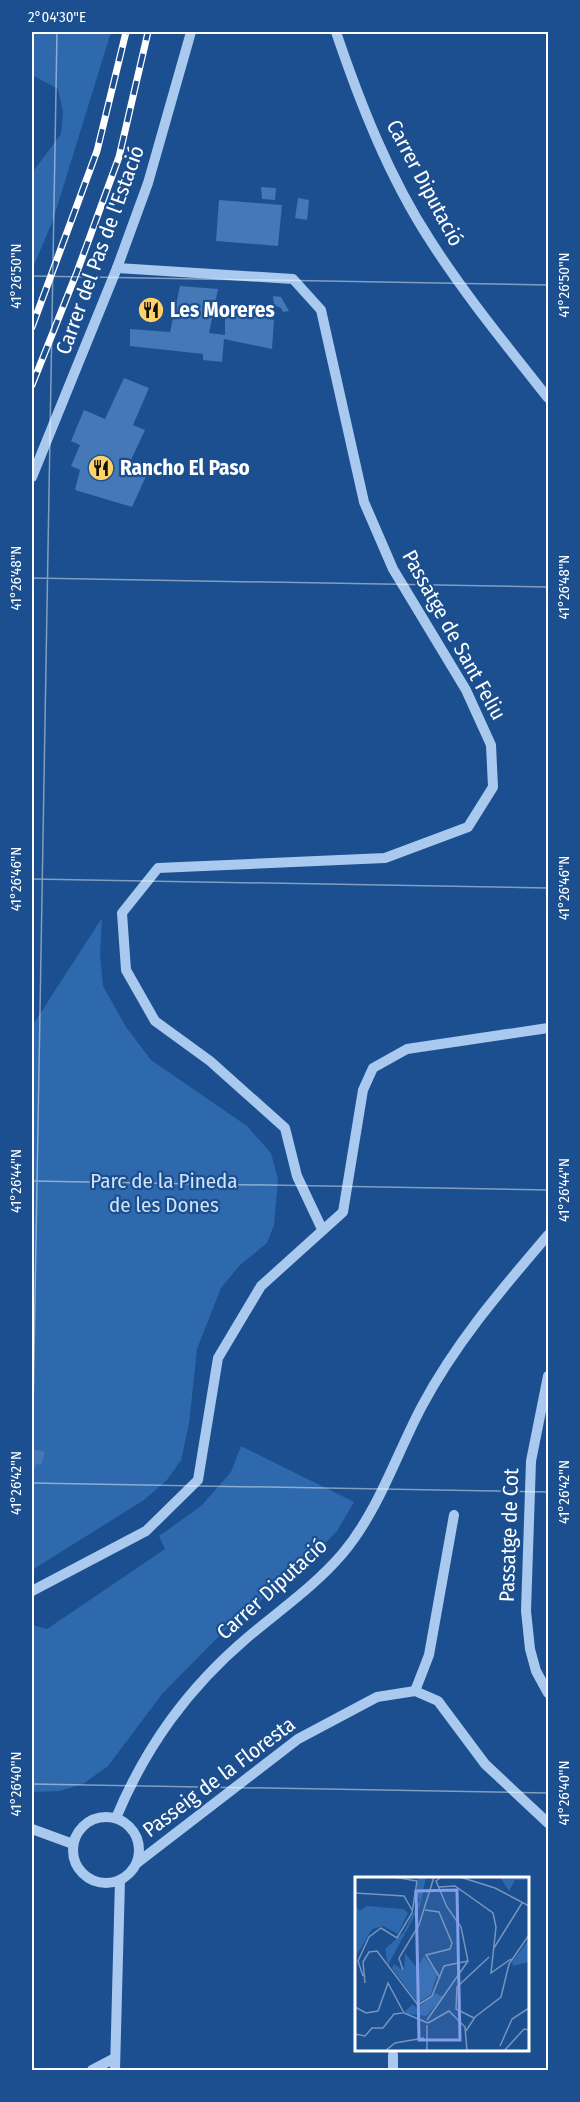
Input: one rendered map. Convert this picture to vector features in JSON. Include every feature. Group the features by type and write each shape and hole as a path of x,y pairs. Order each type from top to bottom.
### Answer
{"street":[{"name":"Carrer del Pas de l'Estació","path":"32,477 117,268 148,183 191,32"},
{"name":"Carrer Diputació","path":"336,32 367,117 429,240 549,398"},
{"name":"Passatge de Sant Feliu","path":"117,268 293,279 321,310 364,502 393,569 466,690 491,745 493,786 468,827 384,858 158,868 122,913 126,970 155,1021 210,1061 285,1128 297,1176 322,1229"},
{"path":"32,1591 146,1531 198,1479 218,1358 261,1286 343,1212 355,1153 363,1090 374,1068 407,1049 549,1028"},
{"name":"Carrer Diputació","path":"116,1818 156,1738 191,1691 238,1645 316,1581 342,1554 364,1525 422,1406 448,1360 479,1317 549,1235"},
{"name":"Passatge de Cot","path":"549,1376 531,1461 526,1611 530,1649 536,1671 549,1693"},
{"path":"453,1515 429,1654 414,1691 438,1701 485,1764 549,1823"},
{"name":"Passeig de la Floresta","path":"137,1863 298,1739 377,1697 414,1691"},
{"path":"105,1817 116,1818 130,1827 137,1837 139,1851 137,1863 129,1874 120,1880 102,1883 88,1878 75,1862 73,1844 82,1827 91,1820 105,1817"},
{"path":"32,1829 73,1844"},
{"path":"115,2070 120,1880"},
{"path":"393,2055 393,2070"},
{"path":"92,2070 115,2058"}],"green space":[{"path":"32,32 111,32 53,220 32,270 32,173 61,134 63,112 58,89 32,75"},
{"name":"Parc de la Pineda de les Dones","path":"102,918 100,954 103,986 126,1027 151,1060 247,1126 271,1153 278,1179 274,1225 267,1243 239,1266 221,1288 197,1349 189,1424 181,1460 167,1480 144,1500 32,1570 32,1026"},
{"path":"241,1446 354,1502 337,1531 307,1562 225,1630 162,1694 108,1766 83,1784 59,1791 32,1792 32,1625 47,1629 165,1549 159,1536 201,1506 231,1472"}],"building":[{"path":"261,187 276,188 275,200 262,199"},
{"path":"298,198 309,200 307,220 295,218"},
{"path":"219,200 282,205 278,246 216,241"},
{"path":"180,286 218,289 209,333 225,335 225,305 231,303 239,304 238,313 274,320 272,349 224,339 222,362 203,360 203,354 130,346 130,329 170,332"},
{"path":"273,296 281,297 289,311 283,312 281,308 274,305"},
{"path":"124,378 149,388 133,425 145,430 131,460 143,466 141,470 147,474 132,507 75,490 80,470 71,466 80,445 71,441 84,410 105,419"},
{"path":"32,1449 45,1452 41,1465 36,1464 32,1477"}],"railway":[{"path":"32,327 97,151 126,32"},
{"path":"32,385 119,157 148,32"}],"place":[{"name":"Les Moreres","path":"151,310"},
{"name":"Rancho El Paso","path":"101,468"}]}
